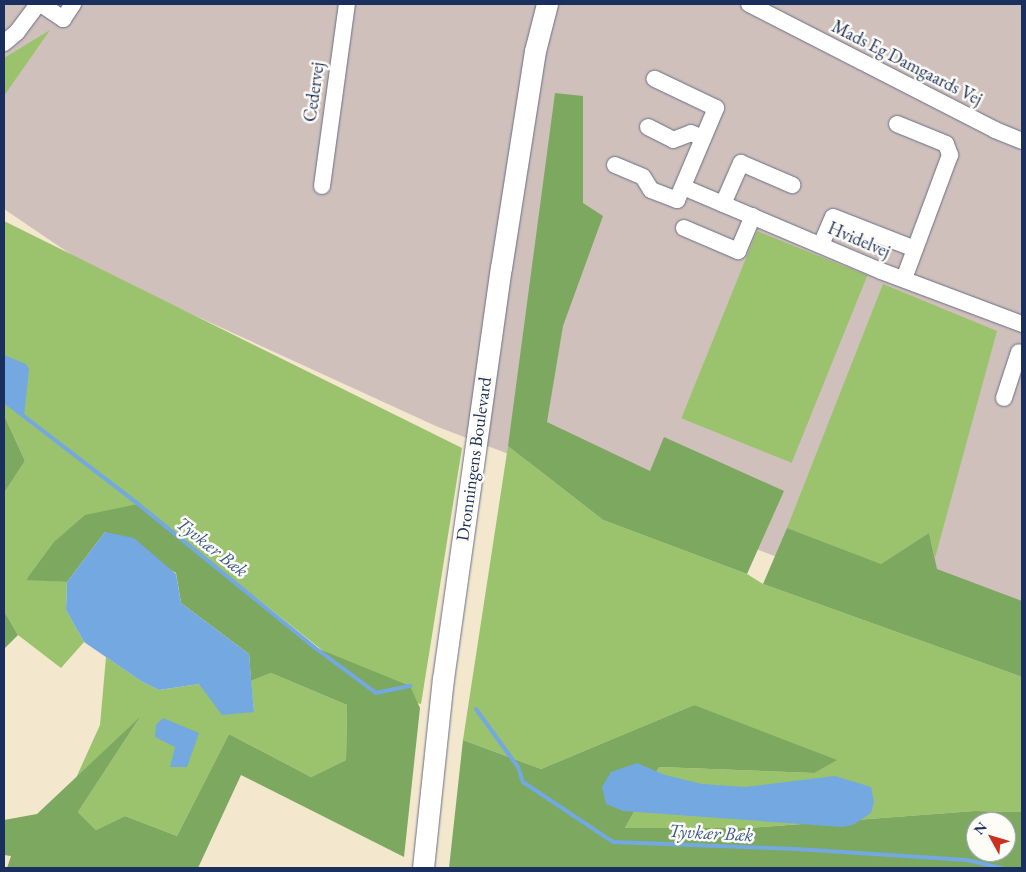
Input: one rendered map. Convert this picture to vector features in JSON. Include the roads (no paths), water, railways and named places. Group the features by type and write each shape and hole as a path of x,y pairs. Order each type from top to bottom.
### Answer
{"main road":[{"name":"Dronningens Boulevard","path":"534,4 535,51"},
{"name":"Dronningens Boulevard","path":"423,868 443,679 535,51 547,4"}],"street":[{"path":"4,43 17,32 39,4 63,19 73,4"},
{"name":"Cedervej","path":"322,186 347,4"},
{"name":"Mads Eg Damgaards Vej","path":"749,4 995,130 1022,141"},
{"path":"615,165 643,177 651,190 677,200 716,108 655,79"},
{"path":"897,124 946,144 950,155 904,279"},
{"path":"648,127 673,140 691,132 704,138"},
{"path":"723,204 741,163 792,185"},
{"name":"Hvidelvej","path":"683,187 904,279 1022,324"},
{"path":"684,228 738,251 752,216"},
{"path":"821,245 832,217 915,249"},
{"path":"1004,398 1021,350"}],"water":[{"path":"4,355 26,364 29,369 24,416 4,401"},
{"path":"105,532 134,538 176,574 181,603 249,654 254,712 222,715 199,684 159,690 141,681 84,642 66,610 67,582"},
{"path":"163,718 199,733 187,767 170,767 175,747 155,737 156,725"},
{"path":"637,763 665,775 702,784 745,787 835,776 871,787 874,802 871,813 853,825 842,827 623,811 606,804 602,787 611,772"}],"waterway":[{"name":"Tyvkær Bæk","path":"4,401 138,504 314,647 376,693 410,686"},
{"name":"Tyvkær Bæk","path":"476,709 518,767 523,782 613,842 796,849 967,860 1002,868"}]}
